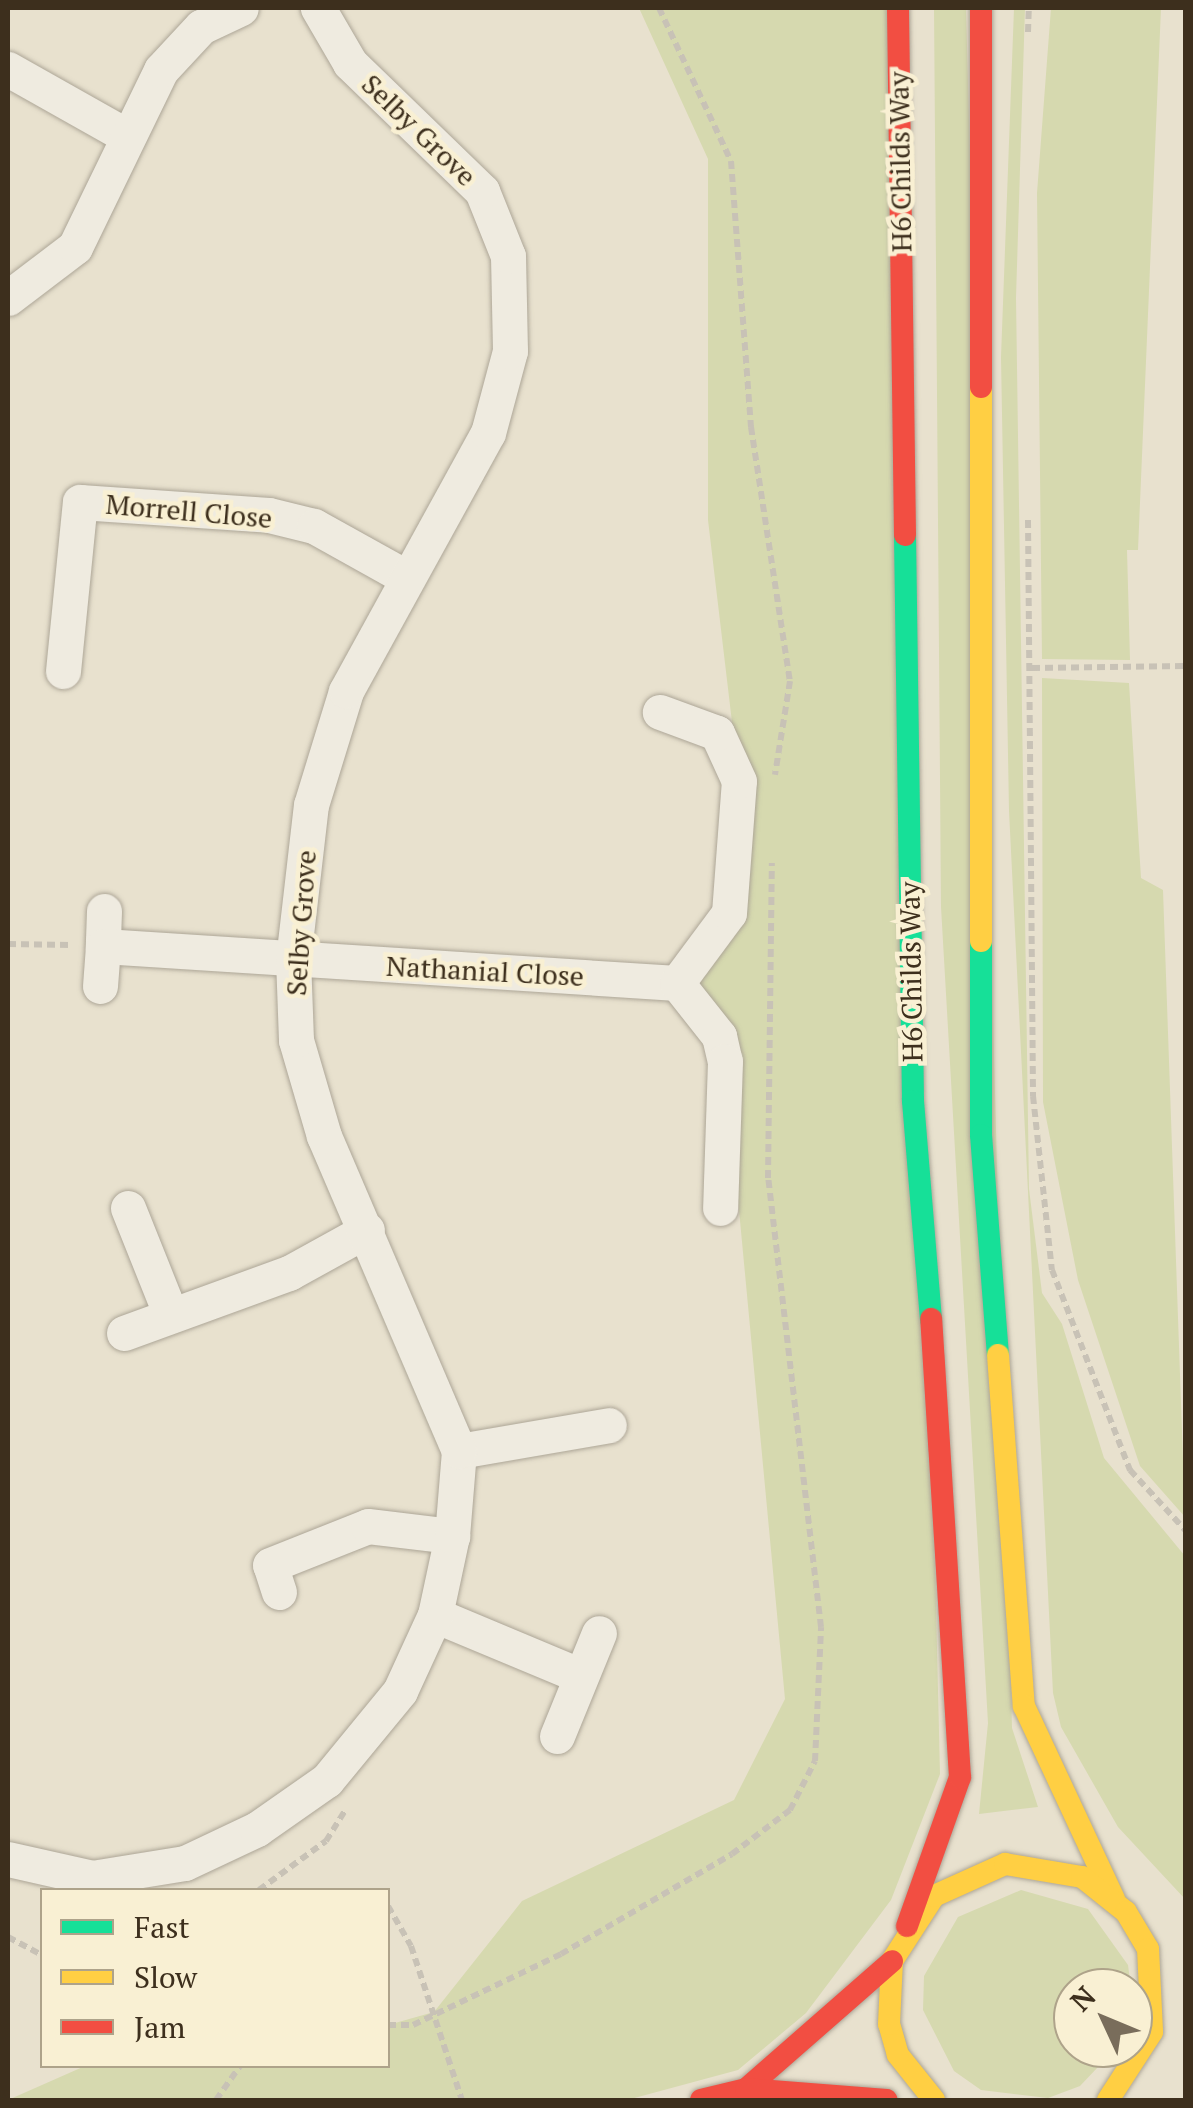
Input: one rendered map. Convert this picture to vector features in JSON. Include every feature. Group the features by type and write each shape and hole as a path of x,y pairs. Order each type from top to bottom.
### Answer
{"street":[{"path":"8,298 74,247 125,135 162,70 202,27 241,8"},
{"name":"Selby Grove","path":"8,1859 92,1878 185,1862 258,1829 327,1780 400,1691 435,1614 452,1536 460,1452 324,1136 296,1040 293,960 312,805 346,691 404,576 488,433 510,351 508,256 482,191 350,63 318,8"},
{"name":"H6 Childs Way","path":"892,1961 960,1777 962,1700 912,1102 898,8"},
{"path":"981,8 981,1135 1024,1706 1157,1990 1135,2071 1115,2097"},
{"path":"8,69 125,135"},
{"name":"Morrell Close","path":"64,672 81,486 269,515 314,526 404,576"},
{"path":"660,712 716,733 739,781 729,913 677,982 719,1036 725,1061 720,1208"},
{"path":"100,986 104,911"},
{"name":"Nathanial Close","path":"103,946 677,982"},
{"path":"128,1208 170,1314"},
{"path":"124,1333 290,1273 367,1230"},
{"path":"460,1452 609,1425"},
{"path":"279,1592 270,1564 368,1526 452,1536"},
{"path":"435,1614 581,1676"},
{"path":"557,1736 599,1633"},
{"path":"907,1926 934,1896 1005,1864 1044,1865 1170,1929"},
{"path":"746,2089 892,1961"},
{"path":"892,1961 888,2024 898,2054 934,2100"},
{"path":"1135,2071 1169,2053"},
{"path":"701,2100 746,2089 887,2100"}],"path":[{"path":"1027,47 1030,8"},
{"path":"1028,514 1033,1096 1052,1270 1130,1470 1186,1531"},
{"path":"1032,668 1186,666"},
{"path":"8,944 103,946"},
{"path":"262,1888 345,1819 327,1780"},
{"path":"390,1910 410,1946 462,2100"},
{"path":"8,1937 40,1954"},
{"path":"216,2100 239,2068"}],"green space":[{"path":"639,8 898,8 940,1774 891,1900 806,2013 738,2070 627,2100 8,2100 80,2068 390,2068 390,2024 434,2012 522,1901 734,1800 785,1699 725,1061 677,983 729,913 739,781 708,520 708,159"},
{"path":"934,8 966,8 1012,1728 1038,1807 979,1814 988,1723 941,907"},
{"path":"1014,8 1025,8 1016,298 1029,1189 1042,1293 1062,1324 1104,1458 1185,1556 1185,1899 1118,1827 1061,1727 1053,1693 1009,811 1001,357"},
{"path":"1051,8 1161,8 1138,550 1127,550 1130,660 1042,659 1037,193"},
{"path":"1042,678 1129,683 1141,878 1163,890 1185,1517 1140,1466 1078,1280 1043,1102"},
{"path":"1021,1890 1088,1909 1128,1968 1053,1968 1053,2068 1097,2068 1080,2086 1048,2098 981,2090 954,2071 923,2010 924,1976 958,1917"}],"traffic: fast":[{"path":"905,535 913,1101 931,1319"},
{"path":"981,941 981,1135 998,1355"}],"traffic: slow":[{"path":"981,387 981,941"},
{"path":"998,1355 1024,1706 1114,1899"},
{"path":"934,2100 898,2055 889,2024 892,1961 934,1896 1005,1864 1082,1877 1126,1912 1148,1949 1152,2032 1108,2100"}],"traffic: jam":[{"path":"898,8 905,535"},
{"path":"981,8 981,387"},
{"path":"907,1926 960,1777 931,1319"},
{"path":"746,2089 892,1961"},
{"path":"701,2100 746,2089 887,2100"}]}
